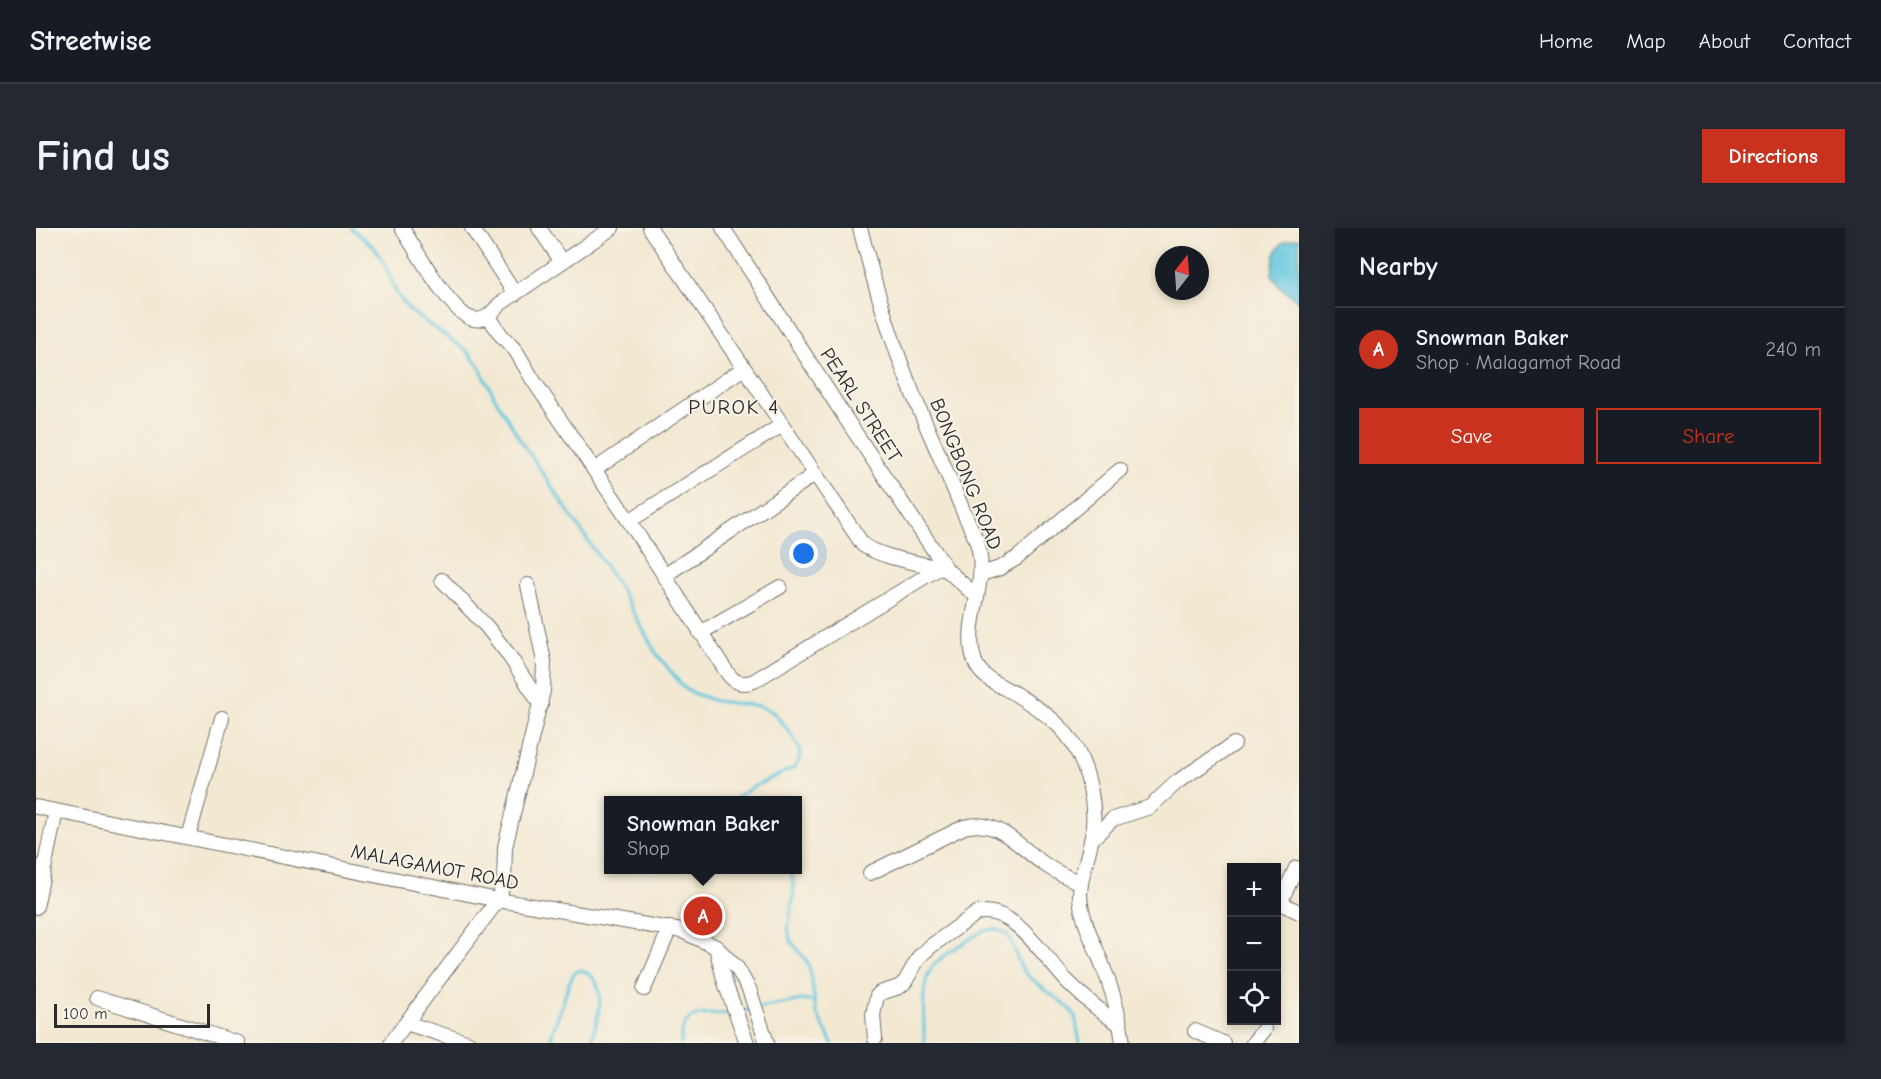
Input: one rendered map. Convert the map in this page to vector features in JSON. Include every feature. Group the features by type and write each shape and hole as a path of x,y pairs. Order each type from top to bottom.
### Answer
{"street":[{"path":"402,228 457,309 471,319 489,317 500,304 612,228"},
{"path":"472,228 515,294"},
{"path":"539,228 562,262"},
{"path":"650,228 863,545 871,550 943,569"},
{"name":"PEARL STREET","path":"723,228 943,569 976,596"},
{"name":"BONGBONG ROAD","path":"860,228 894,343 919,410 979,548 981,574 972,633 976,664 982,674 1050,718 1065,731 1083,765 1092,810 1091,840 1081,883 1080,898 1103,967 1123,1043"},
{"path":"489,317 516,351 729,677 738,683 749,682 943,569"},
{"path":"594,470 744,368"},
{"path":"629,521 782,424"},
{"path":"981,574 1000,568 1017,558 1120,470"},
{"path":"664,576 815,474"},
{"path":"442,580 508,654 541,705"},
{"path":"391,1043 498,900 504,883 505,847 541,705 544,683 544,661 528,585"},
{"path":"700,633 780,587"},
{"path":"188,837 222,717"},
{"path":"1091,840 1113,819 1150,807 1177,782 1234,744"},
{"name":"MALAGAMOT ROAD","path":"36,807 498,900 670,928 695,936 716,947 737,968 749,989 767,1043"},
{"path":"36,907 56,811"},
{"path":"870,873 964,827 986,824 1001,831 1046,865 1081,883"},
{"path":"1296,868 1280,903 1299,912"},
{"path":"875,1040 873,1015 877,996 899,987 905,982 919,957 931,946 977,913 984,911 1008,919 1021,929 1085,998 1119,1024"},
{"path":"644,989 670,928"},
{"path":"716,947 730,999 745,1039"},
{"path":"97,998 238,1043"},
{"path":"406,1023 469,1043"},
{"path":"1253,1043 1264,1029"},
{"path":"1195,1031 1223,1043"}],"water":[{"path":"1299,238 1299,302 1279,286 1272,274 1275,254 1281,245 1291,239"}],"waterway":[{"path":"351,228 374,247 384,263 397,294 410,311 467,351 479,366 521,441 619,587 656,653 681,684 688,691 715,701 759,706 773,712 788,730 800,749 800,758 795,767 739,796"},
{"path":"792,874 794,890 788,929 791,941 808,963 816,1012 832,1043"},
{"path":"924,1043 924,992 933,966 949,952 983,931 994,929 1008,936 1023,970 1039,986 1070,1009 1075,1016 1080,1043"},
{"path":"549,1043 570,981 574,973 581,970 591,976 599,992 599,1013 591,1043"},
{"path":"759,1008 802,1000 814,1002"},
{"path":"739,1012 753,1009"},
{"path":"681,1043 682,1031 691,1018 706,1014 732,1013"}],"place":[{"name":"Snowman Baker","path":"703,916"}],"district":[{"name":"PUROK 4","path":"734,407"}]}
